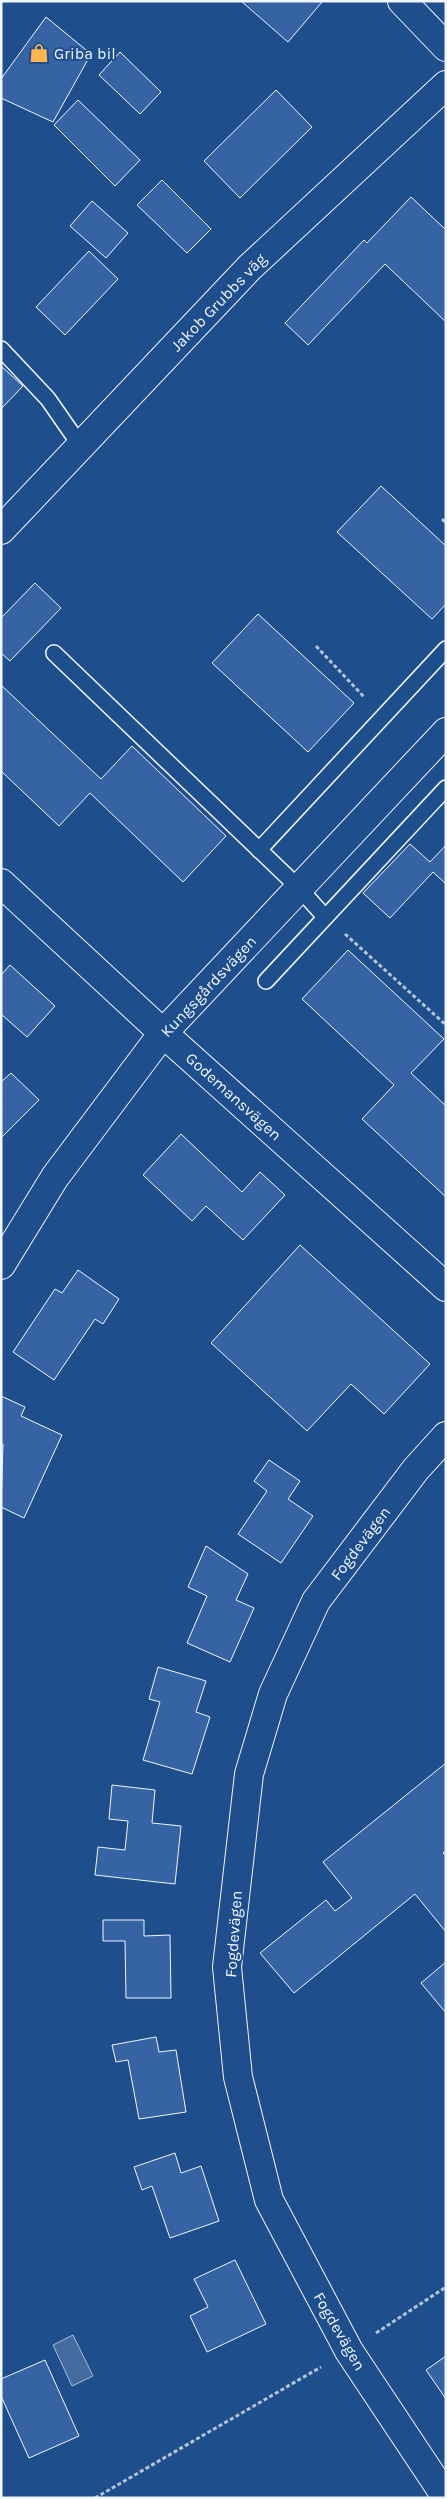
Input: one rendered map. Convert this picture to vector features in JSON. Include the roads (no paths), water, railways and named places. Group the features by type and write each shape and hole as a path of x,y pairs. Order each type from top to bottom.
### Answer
{"street":[{"path":"402,1 446,47"},
{"name":"Jakob Grubbs väg","path":"1,530 250,268 446,85"},
{"name":"Kungsgårdsvägen","path":"1,1265 55,1177 164,1033 446,732"},
{"name":"Godemansvägen","path":"1,883 446,1287"},
{"name":"Fogdevägen","path":"446,1436 416,1469 316,1601 273,1694 249,1774 227,1967 238,2077 268,2200 349,2351 446,2497"}],"lane":[{"path":"1,349 48,400 80,445"},
{"path":"259,850 446,649"},
{"path":"54,653 299,888 325,917"},
{"path":"266,981 446,788"}],"water":[{"path":"73,2335 93,2376 72,2386 53,2345"}],"place":[{"name":"Griba bil","path":"39,53"}]}
